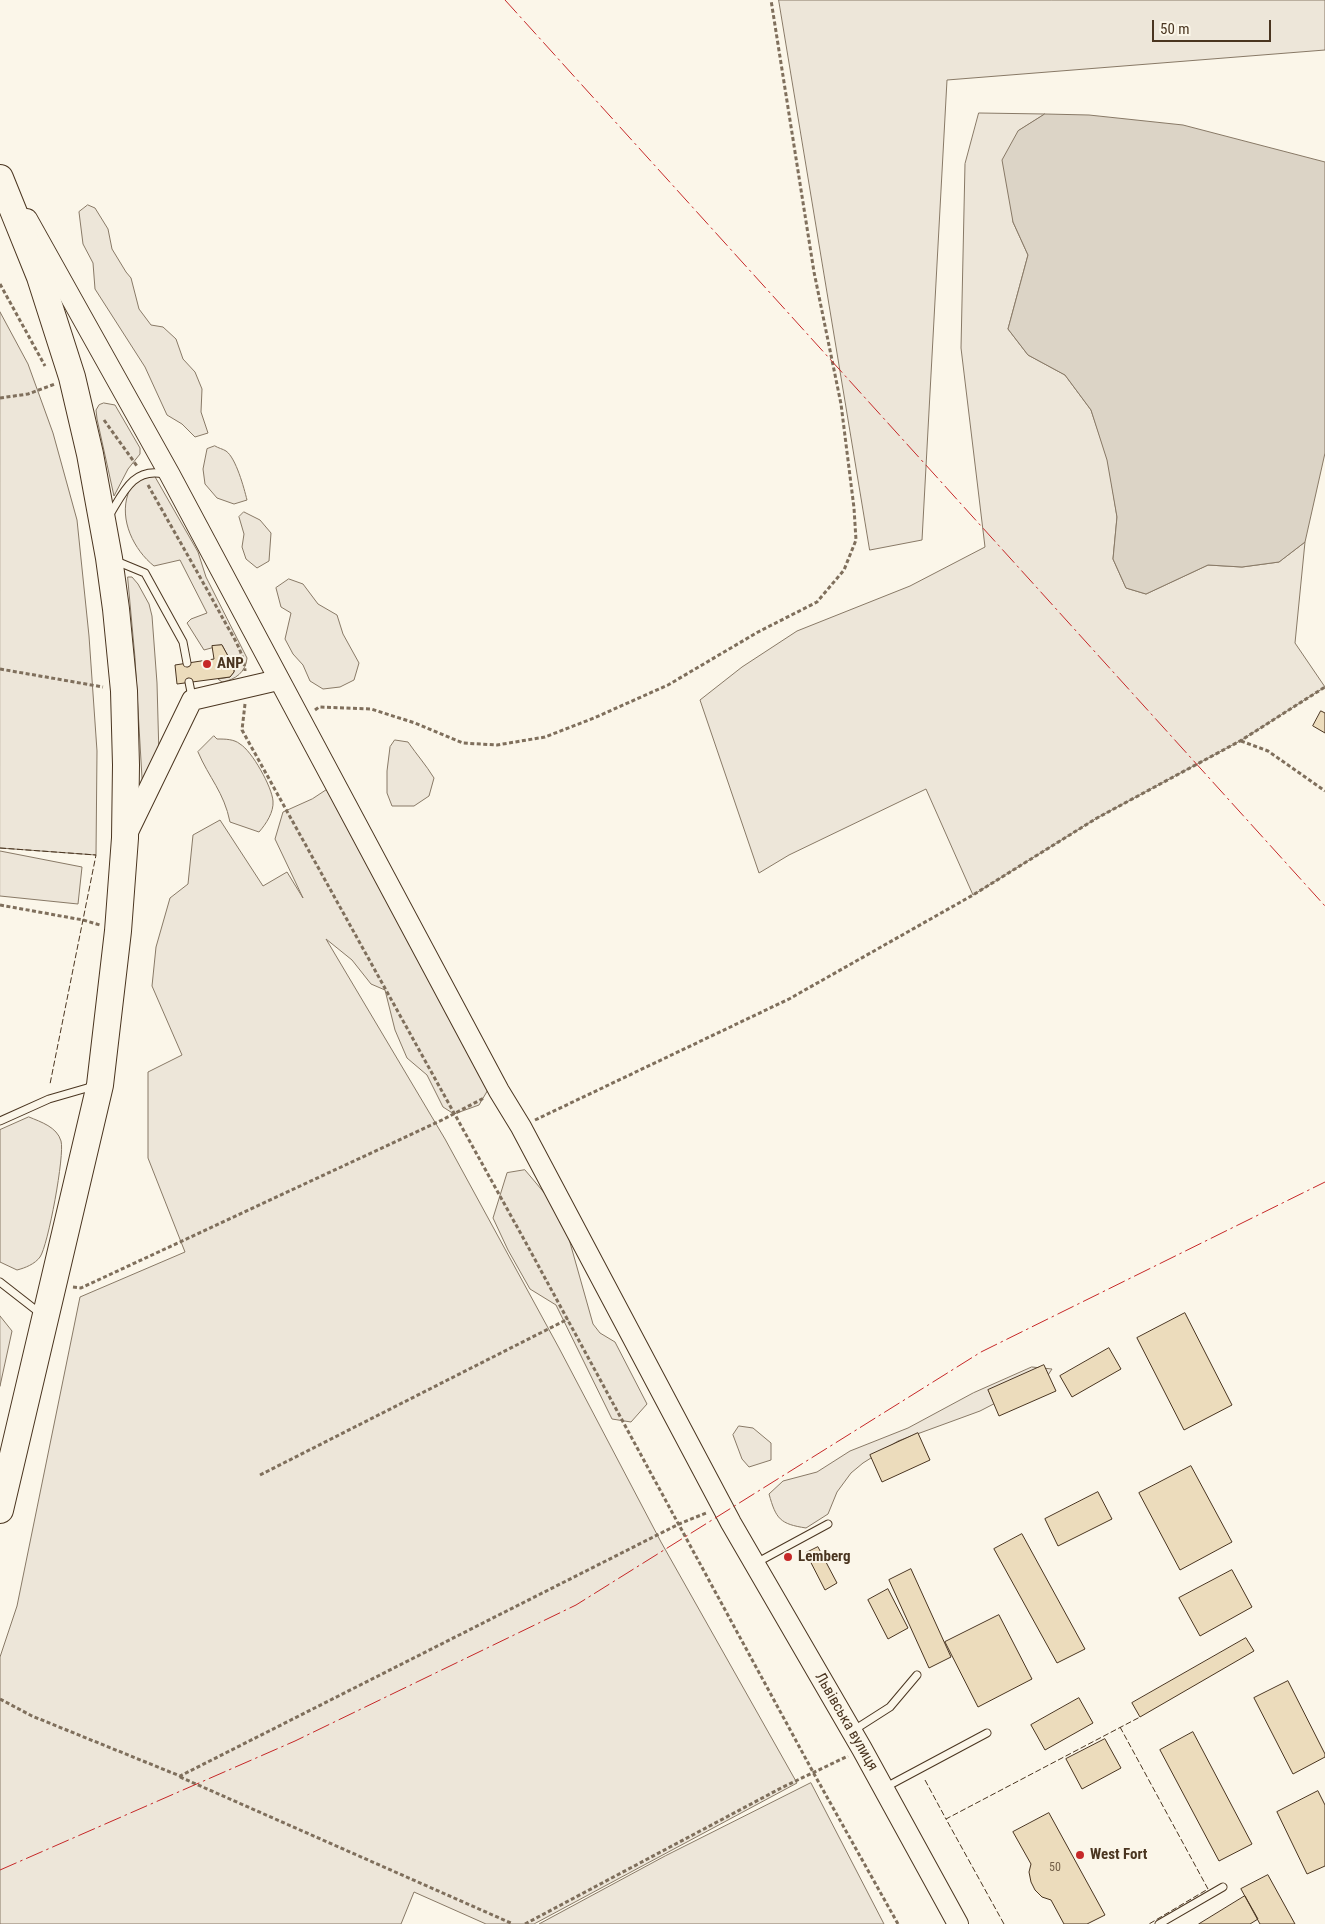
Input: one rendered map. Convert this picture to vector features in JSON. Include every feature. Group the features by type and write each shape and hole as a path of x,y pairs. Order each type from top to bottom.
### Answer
{"highway":[{"path":"0,178 40,277 72,377 90,454 109,558 124,691 126,765 125,838 118,931 100,1085 0,1510"}],"main road":[{"name":"Львівська вулиця","path":"0,171 170,475 726,1515 862,1749 958,1924"},
{"path":"125,838 190,691 246,689 278,680"}],"lane":[{"path":"103,527 124,492 138,476 154,472 170,475"},
{"path":"109,558 145,572 183,642 186,664"},
{"path":"0,1121 48,1099 100,1085"},
{"path":"0,1282 45,1317"},
{"path":"755,1564 828,1524"},
{"path":"851,1731 890,1707 917,1675"},
{"path":"883,1789 986,1734"},
{"path":"1159,1924 1223,1887"}],"path":[{"path":"299,718 320,707 371,709 415,722 463,743 497,745 545,737 594,718 668,685 758,632 817,602 844,570 856,540 842,404 814,272 771,0"},
{"path":"0,398 28,394 72,377"},
{"path":"0,669 124,691"},
{"path":"520,1127 789,999 972,895 1097,818 1240,741 1325,687"},
{"path":"246,689 242,730 568,1320 898,1924"},
{"path":"1240,741 1268,751 1325,791"},
{"path":"0,905 83,920 118,931"},
{"path":"53,1284 81,1288 499,1091"},
{"path":"260,1475 568,1320"},
{"path":"180,1776 679,1524 726,1515"},
{"path":"0,1699 32,1716 180,1776 513,1924"},
{"path":"525,1924 814,1772 862,1749"}],"shaded area":[{"path":"779,0 1325,0 1325,50 947,80 922,540 870,550"},
{"path":"979,113 1045,114 1018,131 1013,222 1028,255 1008,329 1028,355 1065,375 1091,410 1108,460 1117,517 1113,559 1126,588 1146,594 1208,565 1242,567 1279,562 1305,542 1295,643 1325,687 1240,741 1097,818 973,895 926,789 789,855 759,873 700,700 742,667 797,631 910,586 985,547 961,348 965,164"},
{"path":"1045,114 1089,115 1183,125 1325,162 1325,453 1305,542 1279,562 1242,567 1208,565 1146,594 1126,588 1113,559 1117,517 1107,460 1091,410 1065,375 1028,355 1008,329 1028,255 1013,222 1002,160 1018,131"},
{"path":"88,205 95,208 108,229 112,249 131,278 139,309 151,325 163,327 176,339 183,359 195,372 202,389 201,412 208,433 195,437 182,424 167,415 145,367 95,289 93,263 83,244 79,212"},
{"path":"0,312 28,364 53,433 77,520 89,636 97,751 96,855 0,848"},
{"path":"104,403 115,405 140,448 140,454 128,469 114,496 96,410 99,405"},
{"path":"215,446 226,451 233,460 247,500 234,504 217,498 205,484 203,469 207,449"},
{"path":"154,475 198,552 206,577 247,658 242,671 231,679 222,682 218,679 230,677 234,672 234,667 222,645 204,650 187,623 191,619 207,613 180,560 154,566 140,552 130,534 125,514 130,488 138,480"},
{"path":"244,512 260,520 271,533 269,561 257,568 246,559 242,547 244,534 239,517"},
{"path":"128,577 132,577 138,584 149,604 152,616 157,683 159,756 143,783 135,658"},
{"path":"289,579 303,584 318,604 337,615 343,634 359,663 354,680 340,687 323,689 310,681 303,665 293,654 285,639 291,613 281,607 276,588"},
{"path":"214,736 217,739 238,742 250,754 265,779 272,795 273,805 269,818 259,832 230,822 224,802 198,752"},
{"path":"395,740 408,742 434,778 429,796 414,806 392,806 387,793 390,747"},
{"path":"328,789 489,1088 479,1105 454,1114 443,1107 427,1075 407,1058 395,1030 385,990 371,984 352,960 326,939 445,1139 559,1348 661,1542 797,1783 534,1924 486,1924 414,1892 401,1924 0,1924 0,1657 17,1606 80,1297 185,1252 148,1158 148,1072 182,1055 152,986 156,947 170,898 188,884 193,835 220,820 263,886 287,872 303,898 275,839 283,812 312,799"},
{"path":"0,851 82,867 78,904 0,896"},
{"path":"29,1117 48,1126 59,1136 62,1149 61,1163 51,1219 40,1257 35,1262 17,1270 0,1262 0,1130"},
{"path":"525,1170 552,1202 569,1239 593,1324 600,1333 615,1342 647,1404 631,1422 612,1419 556,1305 530,1289 493,1218 507,1173"},
{"path":"0,1316 12,1331 0,1386"},
{"path":"1032,1367 1052,1369 1042,1384 1013,1394 980,1411 898,1441 863,1463 851,1473 837,1492 828,1514 806,1528 790,1525 777,1515 769,1494 783,1481 817,1472 850,1451 908,1428 973,1393"},
{"path":"739,1426 753,1428 771,1443 771,1460 749,1467 742,1459 733,1435"},
{"path":"811,1783 884,1924 539,1924 665,1856"}],"building":[{"name":"ANP","path":"222,645 234,667 234,672 230,677 177,684 175,665 214,659 212,646"},
{"path":"1321,711 1325,713 1325,733 1313,726"},
{"path":"1185,1313 1232,1405 1184,1430 1137,1338"},
{"path":"1109,1348 1121,1369 1072,1397 1060,1376"},
{"path":"1044,1365 1056,1391 999,1416 988,1390"},
{"path":"918,1433 930,1460 882,1482 870,1455"},
{"path":"1191,1466 1232,1542 1180,1570 1139,1493"},
{"path":"1098,1492 1112,1519 1058,1546 1045,1519"},
{"path":"1022,1534 1085,1649 1057,1663 994,1549"},
{"path":"818,1547 837,1583 825,1590 806,1553"},
{"path":"911,1569 951,1657 929,1668 889,1580"},
{"path":"1232,1570 1252,1607 1200,1636 1179,1598"},
{"path":"888,1589 908,1628 888,1639 868,1600"},
{"path":"999,1615 1032,1679 978,1707 945,1642"},
{"path":"1246,1638 1254,1651 1140,1717 1132,1703"},
{"path":"1288,1681 1325,1754 1325,1757 1293,1774 1254,1698"},
{"path":"1079,1698 1093,1723 1045,1750 1031,1725"},
{"path":"1193,1732 1252,1844 1219,1861 1160,1750"},
{"path":"1105,1739 1121,1768 1082,1789 1066,1759"},
{"path":"1318,1791 1325,1805 1325,1866 1307,1874 1277,1812"},
{"path":"1049,1813 1105,1915 1087,1924 1064,1924 1051,1900 1042,1897 1035,1890 1029,1872 1031,1864 1013,1832"},
{"path":"1268,1875 1295,1924 1260,1924 1241,1889"},
{"path":"1245,1896 1258,1919 1250,1924 1199,1924"}],"fence":[{"path":"0,848 96,855 50,1084"},
{"path":"1004,1924 946,1819 1140,1717"},
{"path":"1120,1727 1208,1889 1149,1924"},
{"path":"925,1780 946,1819"}],"power":[{"path":"505,0 1325,906"},
{"path":"0,1870 295,1741 576,1605 981,1352 1325,1182"}],"place":[{"name":"ANP","path":"207,664"},
{"name":"Lemberg","path":"788,1557"},
{"name":"West Fort","path":"1080,1855"}]}
